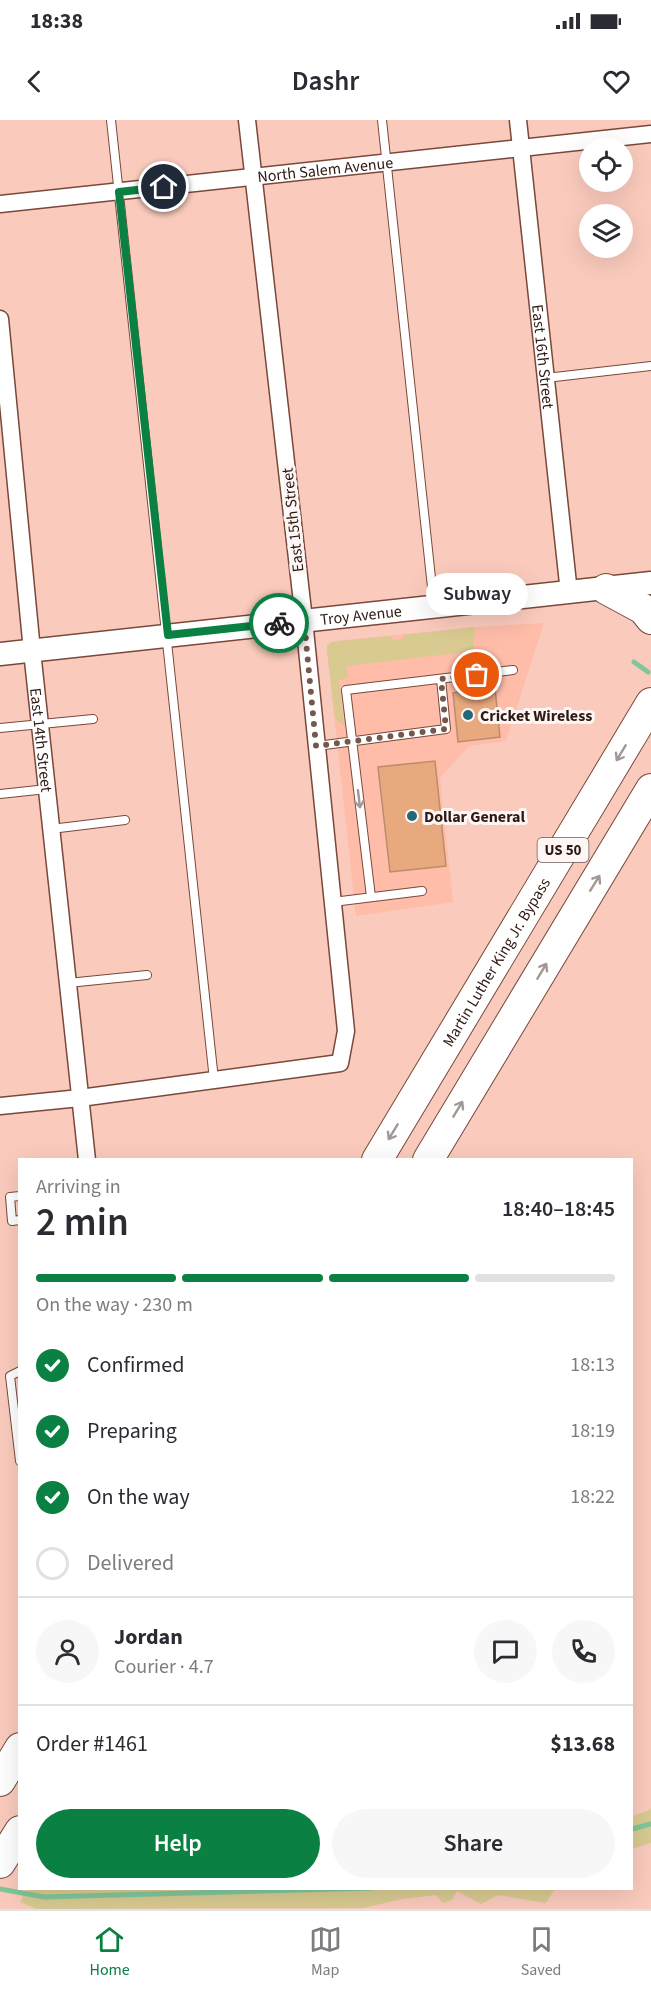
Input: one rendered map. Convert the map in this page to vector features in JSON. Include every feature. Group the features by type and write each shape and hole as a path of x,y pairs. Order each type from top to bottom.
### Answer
{"highway":[{"path":"606,589 642,609 651,619"},
{"name":"Martin Luther King Jr. Bypass","path":"378,1158 651,703"},
{"name":"US 50","path":"429,1158 651,789"},
{"path":"0,1781 18,1751"},
{"path":"0,1863 18,1834"}],"street":[{"name":"East 15th Street","path":"214,1080 340,1063 346,1030 304,620 247,120"},
{"name":"East 16th Street","path":"518,120 569,593"},
{"name":"North Salem Avenue","path":"0,204 651,134"},
{"name":"East 14th Street","path":"0,319 32,651 87,1158"},
{"name":"Troy Avenue","path":"0,654 651,583"},
{"path":"0,1106 214,1080"}],"lane":[{"path":"111,120 214,1080"},
{"path":"382,120 434,608"},
{"path":"546,378 651,366"},
{"path":"371,897 346,690 513,670"},
{"path":"316,746 446,729 441,679"},
{"path":"0,728 93,719"},
{"path":"0,794 47,789"},
{"path":"51,828 125,820"},
{"path":"333,902 422,891"},
{"path":"68,983 147,975"},
{"path":"18,1196 10,1197 12,1221 18,1220"},
{"path":"18,1372 10,1376 18,1444"}],"shaded area":[{"path":"544,623 506,741 469,746 440,778 453,902 356,916 327,651 329,644 335,641 475,627"},
{"path":"475,627 473,651 347,666 348,678 339,680 344,726 335,718 327,651 327,646 331,642 391,636 392,640 403,639 403,635"},
{"path":"651,1808 651,1843 633,1849 633,1816"},
{"path":"26,1890 554,1890 546,1903 498,1895 481,1904 457,1891 452,1900 443,1903 436,1895 402,1899 363,1908 36,1909 20,1902"}],"building":[{"path":"495,688 500,737 458,742 453,693"},
{"path":"435,761 446,866 390,872 378,767"}],"waterway":[{"path":"634,662 648,672"},
{"path":"633,1829 651,1824"},
{"path":"0,1889 44,1897 300,1890"}],"way so far":[{"path":"279,623 304,620 316,746 446,729 441,679 477,675"}],"place":[{"name":"Subway","path":"477,675"},
{"name":"Cricket Wireless","path":"468,715"},
{"name":"Dollar General","path":"412,816"}],"route":[{"path":"164,187 119,192 168,635 279,623"}]}
